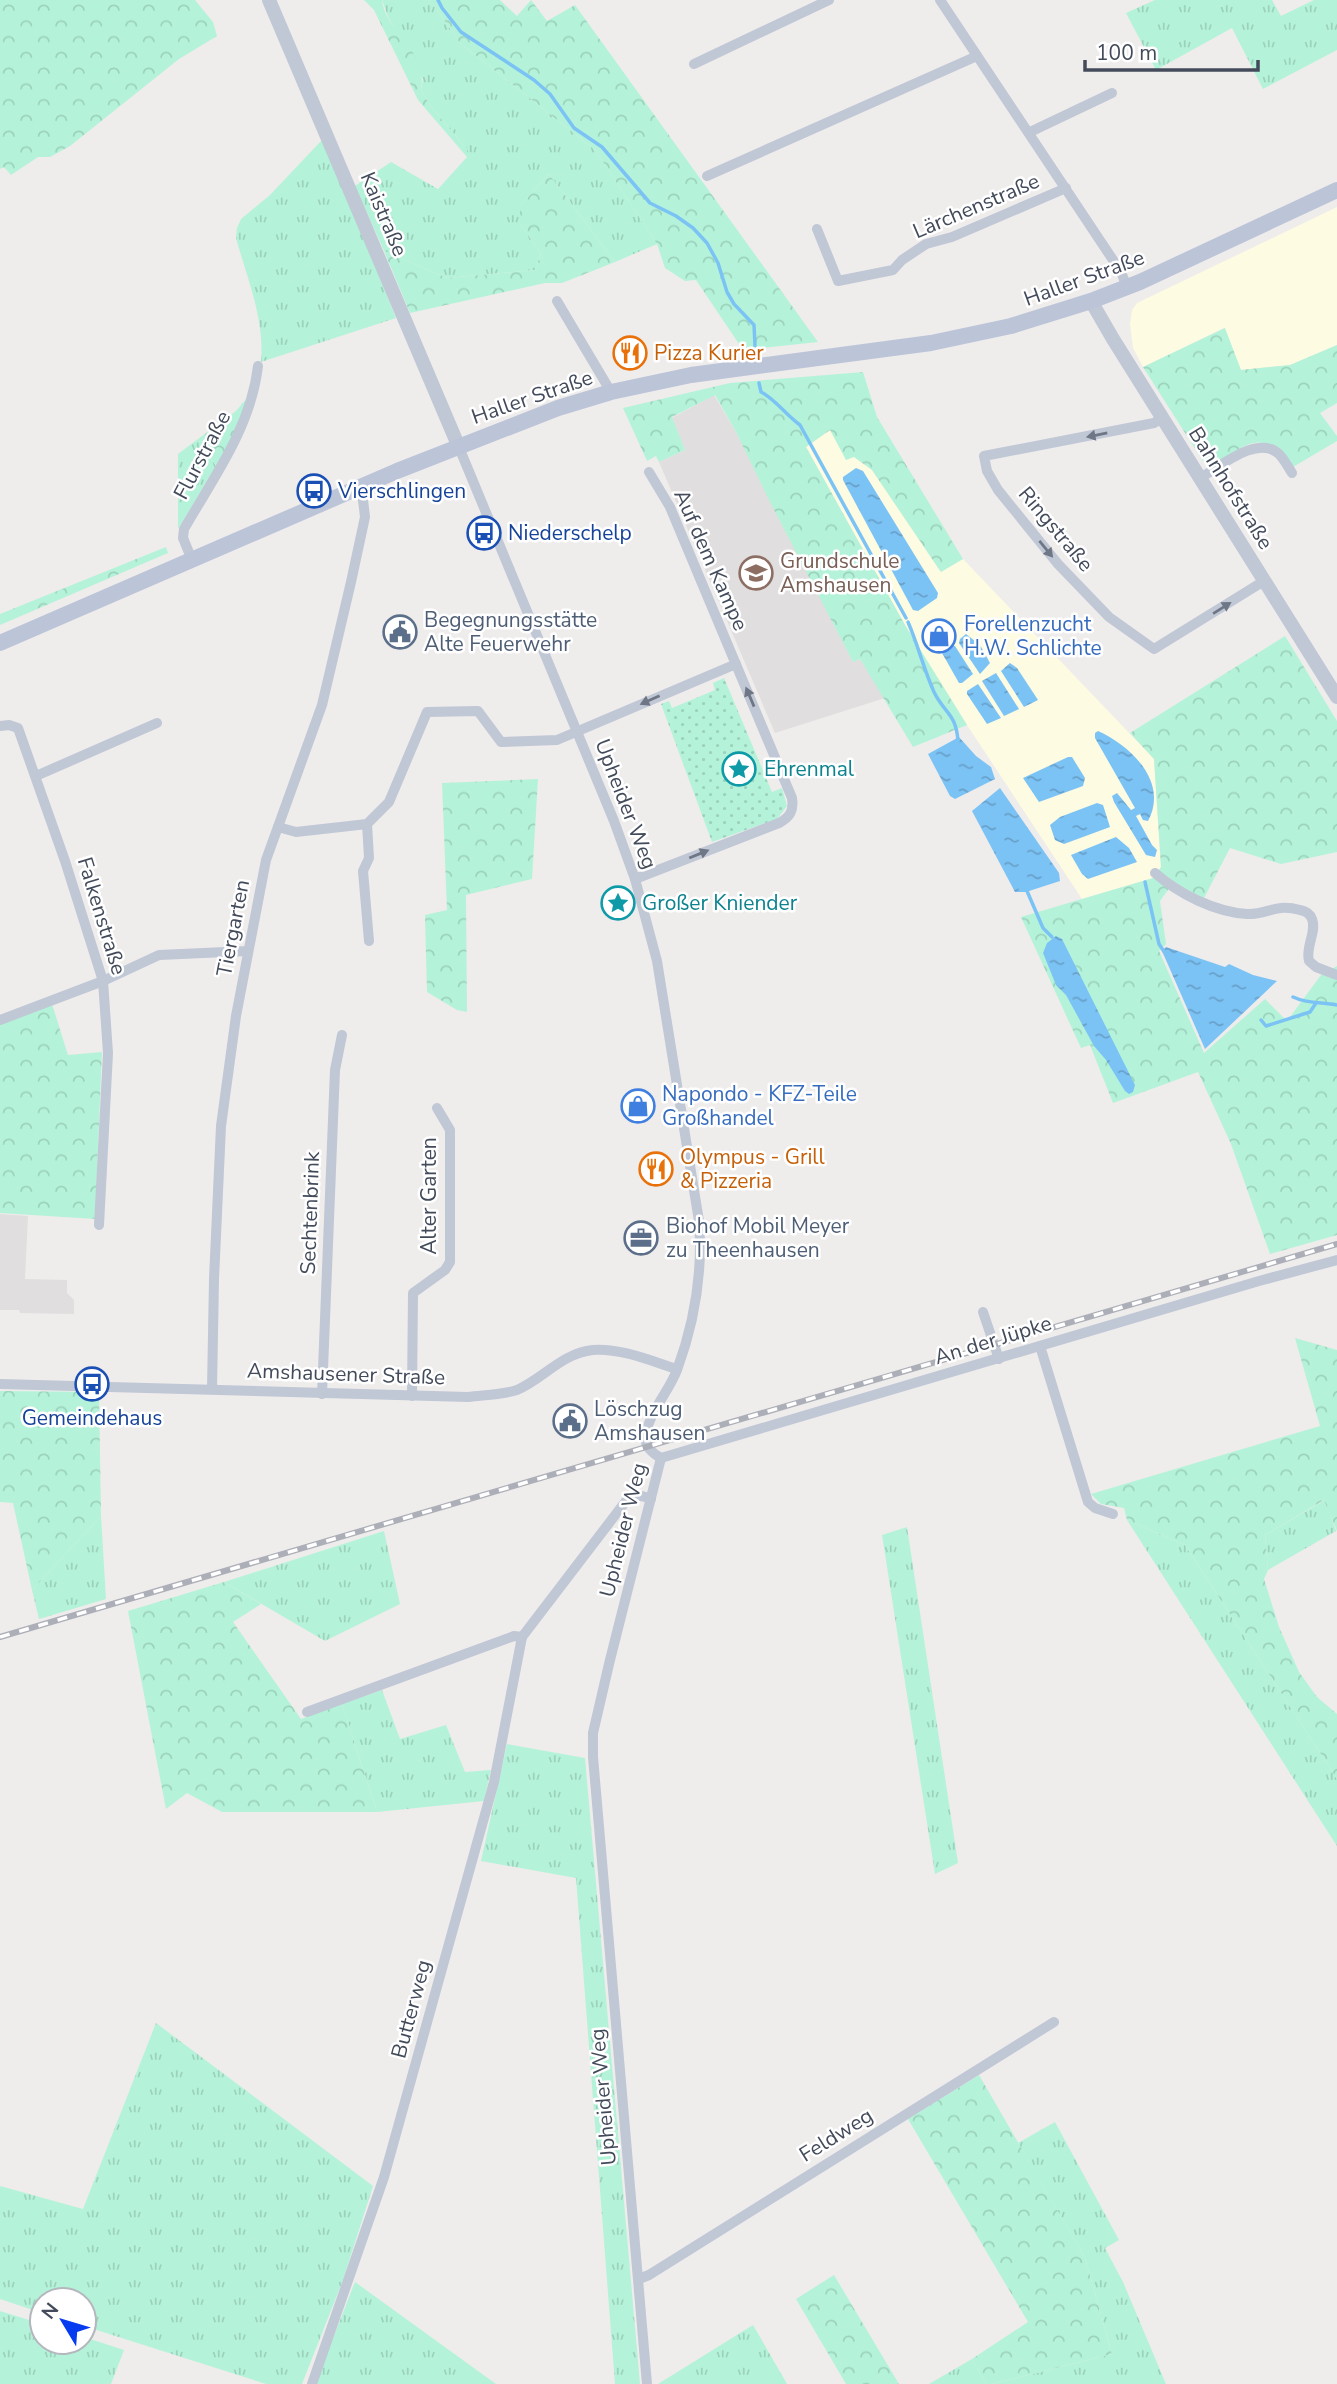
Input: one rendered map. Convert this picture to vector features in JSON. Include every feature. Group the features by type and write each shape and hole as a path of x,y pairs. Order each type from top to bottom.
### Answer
{"main road":[{"name":"Haller Straße","path":"0,643 458,445 558,408 611,392 691,375 931,343 1011,326 1127,287 1337,190"}],"street":[{"name":"Kaistraße","path":"269,0 458,445"},
{"path":"694,64 829,0"},
{"path":"940,0 1030,132 1121,272 1127,287"},
{"path":"706,176 977,55"},
{"path":"1030,132 1112,93"},
{"name":"Lärchenstraße","path":"817,229 838,281 893,270 926,244 952,237 1066,188"},
{"path":"557,301 611,392"},
{"name":"Bahnhofstraße","path":"1091,301 1337,697"},
{"name":"Flurstraße","path":"192,560 183,538 184,529 243,426 258,366"},
{"name":"Ringstraße","path":"1162,418 1096,436 984,456 987,471 998,490 1058,564 1109,617 1154,649 1264,581"},
{"name":"Upheider Weg","path":"458,445 635,879 657,961 699,1221 702,1256 700,1283 677,1369 645,1434 648,1447 661,1458 593,1733 647,2384"},
{"path":"1200,478 1248,450 1261,447 1279,453 1292,473"},
{"name":"Auf dem Kampe","path":"635,879 779,823 791,813 794,806 670,507 649,472"},
{"name":"Tiergarten","path":"212,1389 221,1126 247,951 266,860 322,705 342,624 365,517 358,488"},
{"name":"Auf dem Kampe","path":"367,824 389,802 427,712 478,711 501,741 557,740 736,664"},
{"path":"36,776 157,723"},
{"name":"Falkenstraße","path":"0,726 18,728 103,981 108,1053 99,1225"},
{"path":"278,827 296,832 367,824 369,858 363,871 369,941"},
{"path":"1155,873 1169,885 1228,911 1250,914 1285,906 1306,912 1313,920 1307,951 1309,961 1316,967 1337,975"},
{"path":"0,1020 103,981 159,955 247,951"},
{"name":"Sechtenbrink","path":"323,1394 335,1070 342,1035"},
{"name":"Alter Garten","path":"412,1396 413,1293 445,1270 450,1262 450,1130 437,1108"},
{"name":"An der Jüpke","path":"661,1458 1337,1260"},
{"path":"983,1312 999,1359"},
{"path":"1040,1346 1088,1502 1095,1508 1113,1514"},
{"name":"Amshausener Straße","path":"0,1384 468,1397 515,1391 556,1364 591,1350 635,1356 677,1369"},
{"name":"Butterweg","path":"312,2384 384,2177 494,1782 522,1637 629,1497 642,1496 651,1499"},
{"path":"307,1712 514,1636 522,1637"},
{"name":"Feldweg","path":"639,2279 649,2276 1054,2022"}],"shaded area":[{"path":"1337,207 1337,345 1290,365 1241,370 1224,328 1143,367 1133,348 1130,324 1132,310 1137,303"},
{"name":"Grundschule Amshausen","path":"714,395 736,432 853,662 860,659 885,698 775,733 659,462 685,450 672,418"},
{"path":"830,430 853,456 872,470 940,571 963,559 1154,759 1161,867 1153,878 1082,899 967,725 905,625 806,447"},
{"path":"0,1214 28,1216 25,1279 67,1280 67,1293 74,1300 74,1314 0,1310"}],"green space":[{"path":"0,0 195,0 213,22 217,36 179,59 70,146 50,157 38,157 11,175 4,167 0,169"},
{"path":"364,0 382,0 385,12 419,64 421,90 431,107 467,149 467,157 418,100 374,10"},
{"path":"382,0 430,0 460,43 595,150 657,244 615,262 549,174 520,206 520,223 541,254 535,270 447,278 384,251 355,186 391,162 438,189 467,157 467,149 431,107 421,90 423,79 388,17"},
{"path":"430,0 500,0 517,16 531,0 547,21 575,5 818,342 743,350 696,280 685,281 665,268 657,244 595,150 460,43"},
{"path":"1155,0 1272,0 1281,16 1314,0 1337,0 1337,50 1263,89 1232,28 1156,70 1126,13"},
{"path":"321,141 324,141 396,318 261,362 258,315 236,238 237,228 241,219 270,195"},
{"path":"549,174 615,262 562,283 545,283 410,313 384,251 447,278 535,270 541,254 520,223 520,206"},
{"path":"1225,328 1241,370 1290,365 1337,345 1337,403 1320,413 1337,436 1337,441 1293,467 1271,446 1252,443 1208,469 1143,367"},
{"path":"863,372 877,417 963,559 941,572 872,470 854,457 846,460 830,430 806,447 905,625 967,725 913,747 860,659 853,662 715,395 672,417 685,450 659,462 656,456 647,461 623,408 730,383"},
{"path":"246,399 240,424 216,466 198,439 236,411"},
{"path":"198,439 216,466 178,529 178,454"},
{"path":"166,547 168,553 0,625 0,614"},
{"path":"1285,636 1337,721 1337,852 1281,864 1230,848 1204,898 1173,883 1160,901 1166,944 1159,951 1204,1053 1265,999 1287,1021 1321,975 1337,966 1337,1235 1270,1254 1231,1144 1198,1072 1113,1103 1090,1045 1081,1048 1021,917 1153,878 1161,867 1154,759 1130,733"},
{"path":"724,678 772,792 782,788 787,806 777,819 712,842 661,704 669,701 672,708 715,690 713,683"},
{"path":"538,779 532,879 466,895 467,1012 457,1010 427,992 425,915 447,910 442,783"},
{"path":"52,1004 68,1055 102,1052 95,1219 0,1213 0,1025"},
{"path":"1295,1338 1337,1350 1337,1531 1324,1500 1265,1535 1268,1570 1264,1579 1279,1627 1299,1672 1317,1697 1337,1714 1337,1779 1185,1545 1127,1520 1124,1508 1101,1504 1091,1494 1320,1426"},
{"path":"0,1391 99,1392 101,1516 32,1590 13,1503 0,1502"},
{"path":"1325,1500 1336,1531 1268,1570 1265,1535"},
{"path":"101,1516 106,1599 39,1619 32,1590"},
{"path":"1127,1520 1185,1545 1337,1779 1337,1846"},
{"path":"907,1527 958,1863 935,1874 882,1535"},
{"path":"384,1531 400,1604 325,1641 224,1582"},
{"path":"224,1582 261,1604 233,1622 301,1719 342,1704 377,1812 222,1812 187,1793 166,1809 128,1611"},
{"path":"382,1690 400,1739 446,1725 465,1772 491,1770 484,1801 377,1812 342,1704"},
{"path":"507,1744 585,1758 640,2384 615,2384 576,1878 481,1861"},
{"path":"156,2023 373,2186 343,2280 302,2384 266,2384 98,2330 98,2286 28,2286 28,2308 0,2299 0,2186 83,2209"},
{"path":"979,2075 1085,2258 1112,2354 992,2384 986,2384 972,2359 1028,2322 908,2119"},
{"path":"1055,2122 1119,2240 1105,2248 1123,2282 1166,2384 992,2384 1112,2354 1085,2258 1018,2143"},
{"path":"834,2275 899,2384 846,2384 796,2299"},
{"path":"355,2282 496,2384 315,2384"},
{"path":"0,2311 28,2320 28,2356 98,2356 98,2342 124,2350 111,2384 0,2384"},
{"path":"753,2325 787,2384 658,2384"},
{"path":"972,2359 986,2384 929,2384"}],"water":[{"path":"856,468 863,471 938,593 937,598 918,611 913,610 843,480 843,477"},
{"path":"966,634 980,645 990,663 980,674 959,643"},
{"path":"949,645 955,646 973,674 962,683 959,683 942,653"},
{"path":"1010,663 1017,668 1038,700 1024,707 1001,671"},
{"path":"996,673 1019,709 1004,716 982,681"},
{"path":"978,684 1001,718 987,724 967,694 967,691"},
{"path":"1098,731 1134,756 1150,779 1154,793 1148,821 1143,820 1140,814 1136,816 1157,850 1155,857 1146,855 1114,802 1112,796 1117,793 1131,810 1135,808 1095,738"},
{"path":"959,737 976,756 991,767 995,779 955,799 950,796 928,754"},
{"path":"1072,757 1085,778 1083,786 1039,802 1023,778"},
{"path":"1000,788 1059,873 1060,881 1026,892 1015,892 972,811"},
{"path":"1097,803 1103,805 1110,827 1064,844 1055,840 1050,825 1060,817"},
{"path":"1116,837 1129,848 1137,862 1088,879 1071,855"},
{"path":"1056,936 1062,939 1135,1085 1133,1092 1129,1094 1094,1046 1066,995 1056,985 1043,953 1047,943"},
{"path":"1166,947 1225,967 1229,964 1253,975 1277,981 1205,1049 1162,951"}],"waterway":[{"path":"438,0 461,32 534,80 550,94 574,128 602,147 650,203 676,216 693,228 707,243 718,263 727,292 734,304 754,325 755,346"},
{"path":"759,383 761,392 800,425 906,618"},
{"path":"908,622 934,692 955,724 958,741"},
{"path":"1145,882 1159,944 1165,953"},
{"path":"1027,891 1043,928 1052,937"},
{"path":"1293,997 1337,1005"},
{"path":"1261,1020 1266,1026 1310,1012 1316,1003"}],"railway":[{"path":"0,1637 1337,1244"}],"place":[{"name":"Pizza Kurier","path":"630,353"},
{"name":"Vierschlingen","path":"314,491"},
{"name":"Niederschelp","path":"484,533"},
{"name":"Grundschule Amshausen","path":"756,573"},
{"name":"Begegnungsstätte Alte Feuerwehr","path":"400,632"},
{"name":"Forellenzucht H.W. Schlichte","path":"939,636"},
{"name":"Ehrenmal","path":"739,769"},
{"name":"Großer Kniender","path":"618,903"},
{"name":"Napondo - KFZ-Teile Großhandel","path":"638,1106"},
{"name":"Olympus - Grill & Pizzeria","path":"656,1169"},
{"name":"Biohof Mobil Meyer zu Theenhausen","path":"641,1238"},
{"name":"Gemeindehaus","path":"92,1384"},
{"name":"Löschzug Amshausen","path":"570,1421"}]}
